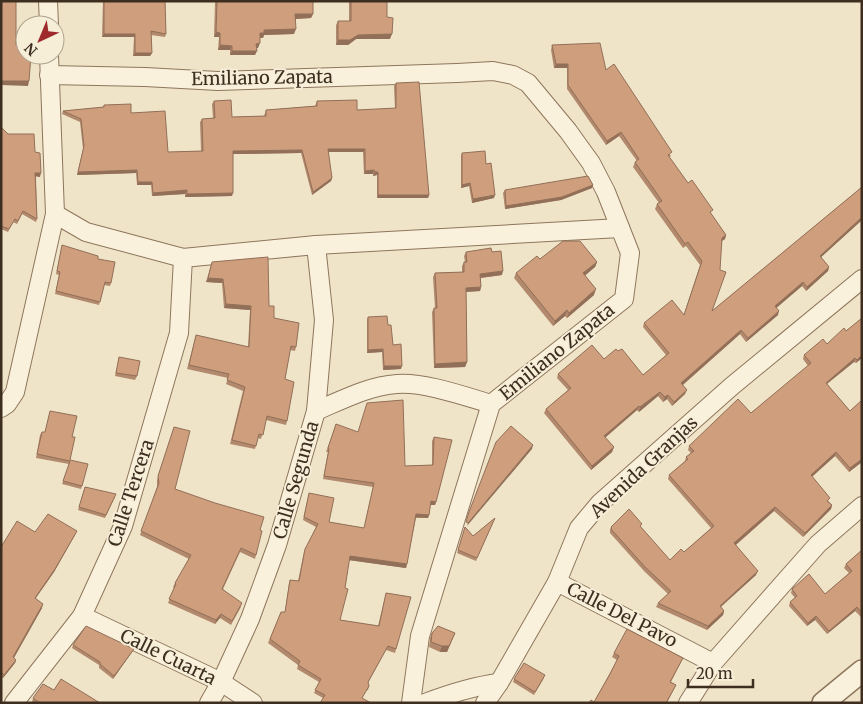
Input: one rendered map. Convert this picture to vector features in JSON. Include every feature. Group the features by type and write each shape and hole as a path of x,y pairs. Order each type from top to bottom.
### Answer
{"street":[{"path":"48,1 49,15"},
{"path":"1,408 7,404 15,392 55,214 49,65"},
{"name":"Emiliano Zapata","path":"49,76 145,77 218,81 457,74 493,71 513,75 528,83 547,104 591,163 606,192 630,253 624,298 491,404 420,636 410,703"},
{"path":"55,214 86,232 183,258 316,244 620,228"},
{"name":"Calle Segunda","path":"209,703 221,682 250,619 277,545 316,411 324,320 316,244"},
{"name":"Calle Tercera","path":"14,703 82,616 123,526 180,333 183,258"},
{"name":"Avenida Granjas","path":"485,703 499,683 558,582 579,528 600,503 732,386 862,279"},
{"path":"316,411 364,390 397,384 426,387 491,404"},
{"path":"688,703 712,662 818,544 862,506"},
{"name":"Calle Del Pavo","path":"558,582 712,662"},
{"name":"Calle Cuarta","path":"82,616 221,682 253,703"},
{"path":"823,703 862,671"},
{"path":"425,703 452,692 480,685 499,683"}],"building":[{"path":"1,1 16,1 15,65 30,65 29,81 1,81"},
{"path":"104,1 165,1 166,34 151,31 152,53 135,53 135,34 104,34"},
{"path":"217,1 313,1 313,14 295,14 296,29 264,30 264,33 260,33 260,43 256,44 257,51 232,51 232,46 220,45 220,33 216,32"},
{"path":"351,1 387,1 387,17 393,18 392,34 358,35 350,40 338,40 338,21 351,21"},
{"path":"600,43 606,70 614,64 672,152 668,155 688,183 692,180 713,210 710,212 726,235 722,238 720,270 726,272 712,311 862,187 862,217 820,256 829,267 807,287 803,282 775,306 779,311 748,338 741,330 681,383 687,390 674,402 668,395 665,397 660,392 639,406 604,436 614,447 592,466 546,409 571,388 558,374 592,345 604,359 616,349 618,351 622,349 643,375 669,353 644,323 672,300 684,315 702,261 688,242 685,244 657,204 662,201 635,162 639,159 621,132 607,141 568,85 568,64 556,64 552,45"},
{"path":"419,82 429,195 378,195 378,172 374,170 365,171 365,149 328,149 332,178 313,192 302,150 233,151 233,193 187,194 187,190 153,193 152,182 138,182 137,170 78,172 84,146 81,119 63,111 104,107 104,105 131,104 131,113 165,111 168,152 203,151 202,119 215,118 214,101 231,100 232,117 266,116 266,110 317,106 317,101 357,100 357,110 396,108 396,83"},
{"path":"1,127 8,134 34,134 35,152 40,153 41,173 35,173 37,219 23,211 18,221 15,219 9,229 1,226"},
{"path":"485,151 486,164 491,163 495,195 473,199 470,183 462,185 462,153"},
{"path":"588,176 593,185 562,197 506,206 505,190"},
{"path":"563,241 580,241 597,262 583,273 596,289 569,313 567,310 555,321 516,273 537,256 540,259"},
{"path":"62,245 98,256 98,259 115,262 111,283 105,282 100,302 56,291 60,272 57,271"},
{"path":"491,248 492,252 501,251 503,271 480,274 481,287 466,288 467,362 435,364 434,308 437,308 435,273 464,272 464,262 467,262 466,252"},
{"path":"268,257 269,306 274,306 274,318 299,323 296,347 291,346 285,379 294,382 287,421 267,416 263,435 259,434 256,446 232,440 245,387 227,380 229,374 189,365 196,335 249,347 251,306 226,304 223,279 208,278 212,262"},
{"path":"387,316 388,325 391,325 393,345 401,344 402,366 384,366 383,349 368,350 368,317"},
{"path":"862,318 862,355 857,360 855,358 826,383 850,411 862,400 862,459 850,468 836,452 811,475 830,498 827,501 832,505 805,533 775,507 734,543 758,571 720,606 724,611 708,626 658,603 671,591 645,567 611,527 629,509 642,524 640,526 670,560 681,549 684,552 714,526 669,475 688,459 686,457 694,451 689,446 738,399 751,413 811,363 804,355 823,339 827,344 844,328 846,331"},
{"path":"119,357 140,361 137,376 116,373"},
{"path":"403,400 405,466 433,465 434,437 452,440 436,502 431,501 429,515 416,514 407,564 350,556 345,588 348,589 340,620 379,626 386,593 411,597 396,649 388,646 368,682 369,686 362,698 371,703 320,703 325,695 315,690 321,679 298,665 300,661 270,639 281,612 285,612 290,580 299,581 305,549 318,524 304,517 309,493 334,498 329,522 364,528 374,483 324,476 328,448 336,424 358,432 367,403"},
{"path":"50,411 77,416 72,437 75,437 70,460 88,464 82,486 63,481 70,461 37,454 42,432 45,432"},
{"path":"511,426 533,445 468,523 466,522 469,512 496,442"},
{"path":"174,427 190,431 175,489 264,517 256,555 241,548 222,589 242,603 232,621 221,614 216,620 169,599 175,583 191,555 141,531 159,483 158,476"},
{"path":"85,487 116,494 106,515 79,507"},
{"path":"48,514 77,531 55,569 35,598 43,604 13,657 16,660 4,675 1,672 1,547 17,521 35,532"},
{"path":"495,518 477,558 458,550 465,527 473,536"},
{"path":"862,550 862,613 857,607 829,631 816,616 808,623 790,602 797,596 792,589 809,574 825,594 852,571 846,564"},
{"path":"86,626 134,649 114,676 100,662 73,645"},
{"path":"438,626 455,633 449,646 442,646 431,642 432,633"},
{"path":"627,629 683,658 670,682 676,685 666,703 589,703 591,700 594,702 610,674 619,656 614,653"},
{"path":"524,663 545,675 535,692 514,679"},
{"path":"61,679 100,703 40,703 33,698 43,684 54,690"}]}
